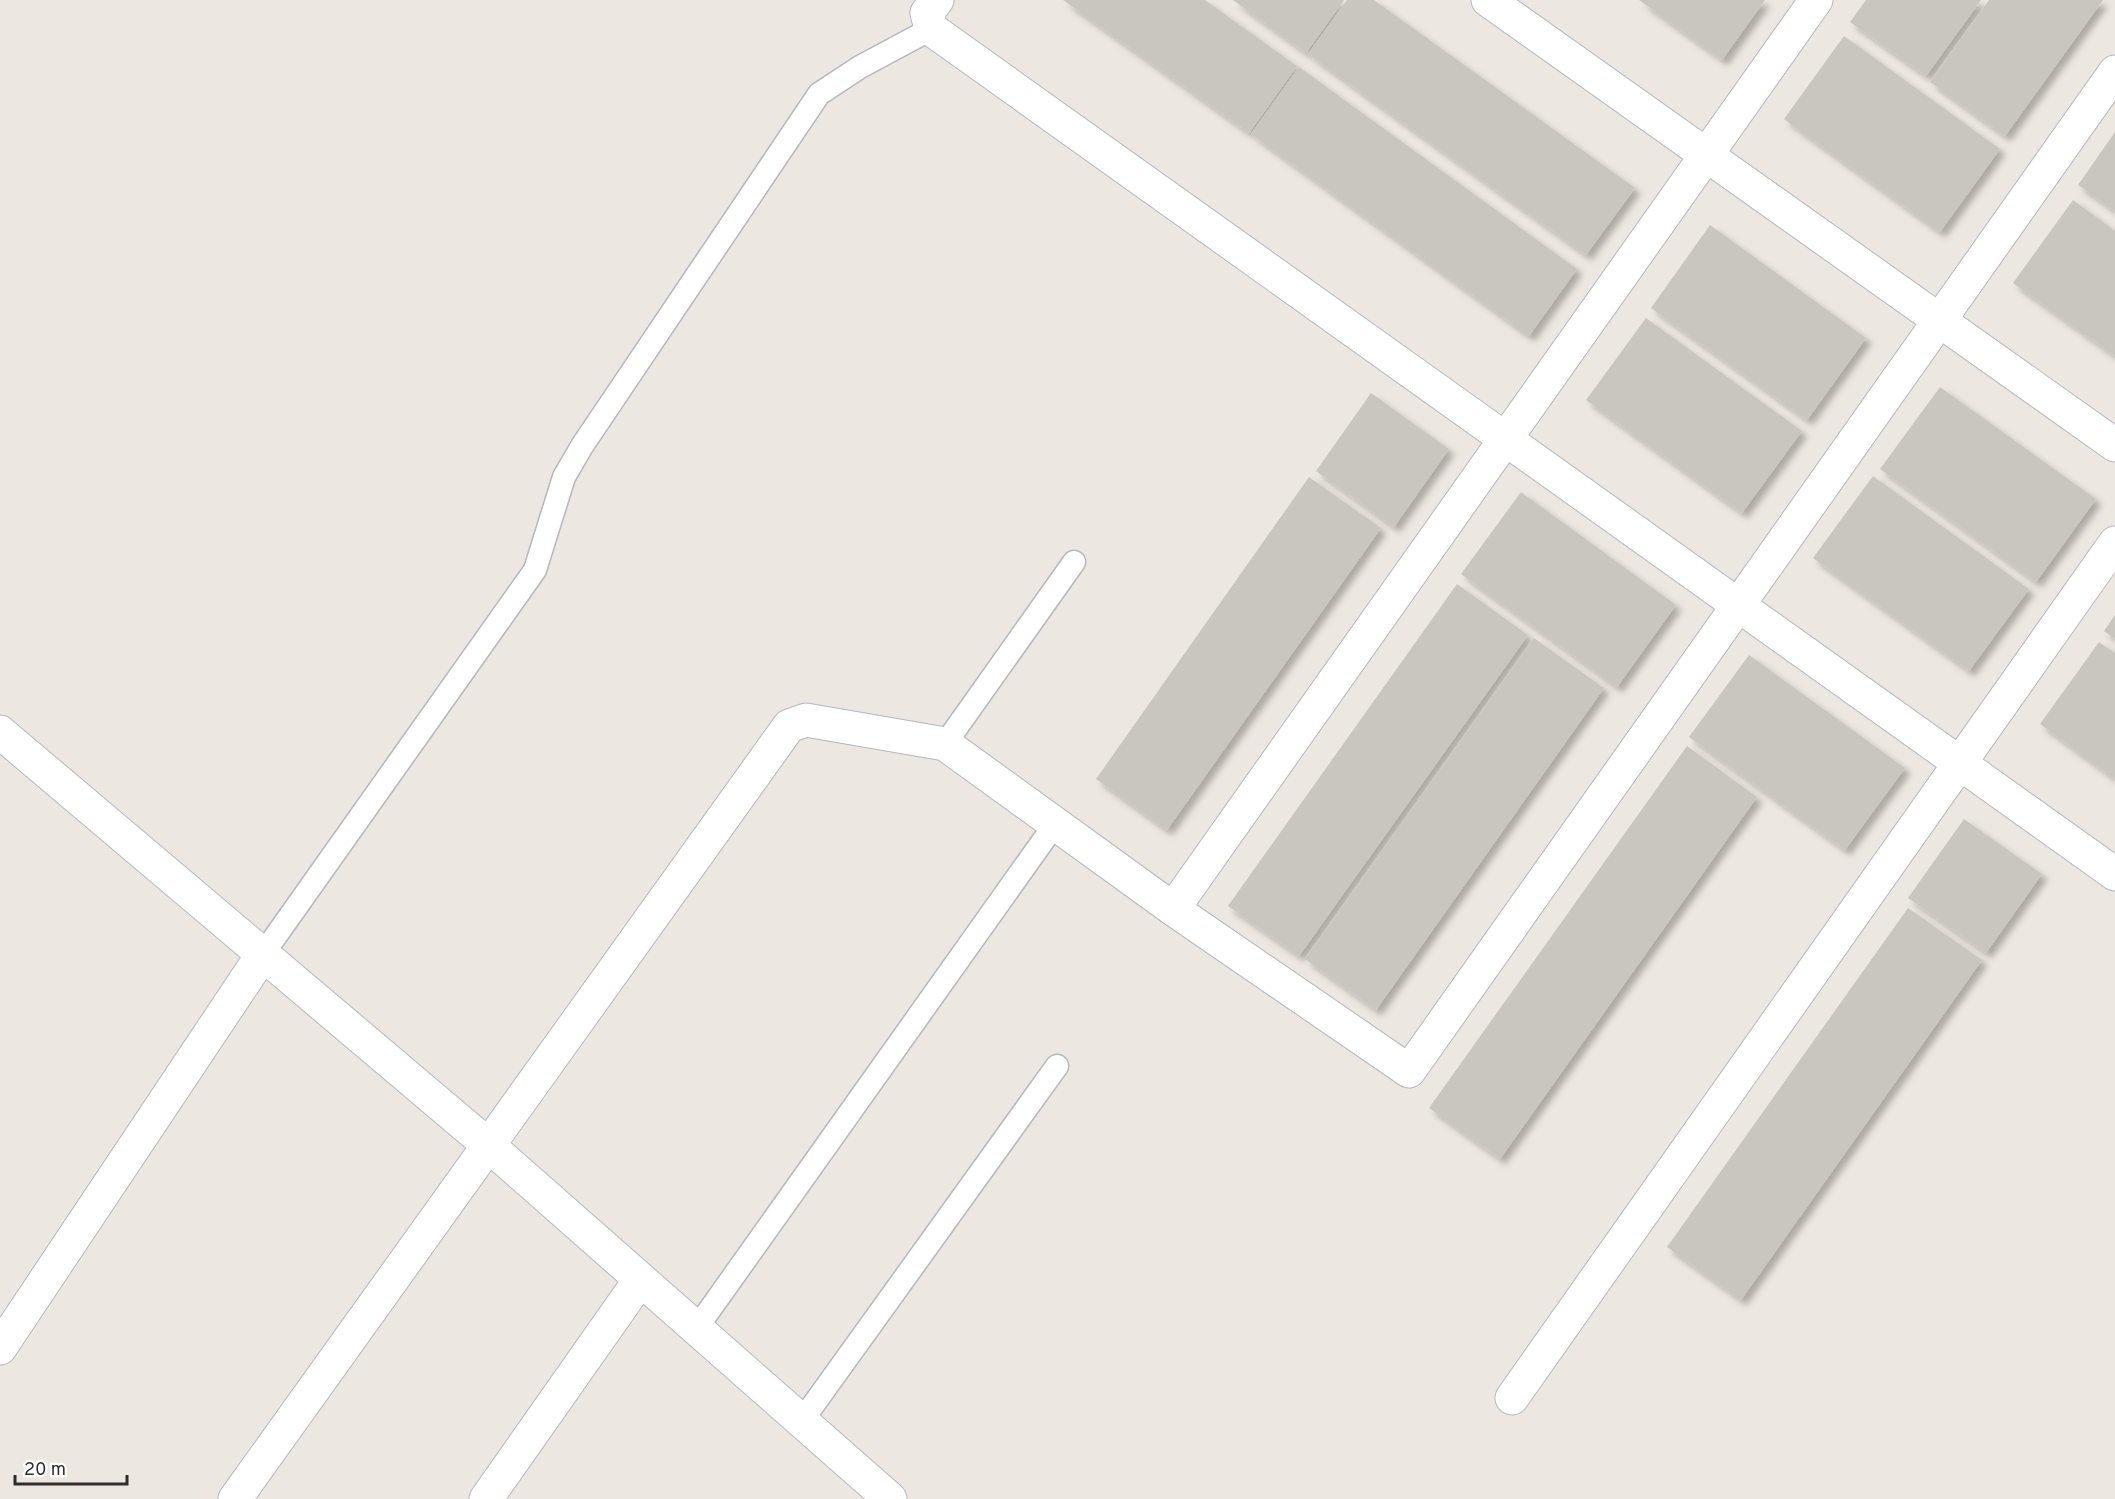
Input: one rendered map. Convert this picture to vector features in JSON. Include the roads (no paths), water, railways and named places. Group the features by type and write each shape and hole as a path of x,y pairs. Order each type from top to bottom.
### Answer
{"street":[{"path":"1488,0 2115,445"},
{"path":"1173,909 1816,0"},
{"path":"934,15 1506,441 2115,874"},
{"path":"235,1499 487,1144 789,726 806,720 945,744 1173,909 1409,1071 2115,72"},
{"path":"1512,1398 2115,543"},
{"path":"0,732 487,1144 890,1499"},
{"path":"0,1348 263,954"},
{"path":"486,1499 640,1280"}],"lane":[{"path":"263,954 536,570 564,477 582,446 819,94 934,15"},
{"path":"945,744 1074,562"},
{"path":"696,1329 1055,824"},
{"path":"801,1422 1057,1066"}]}
